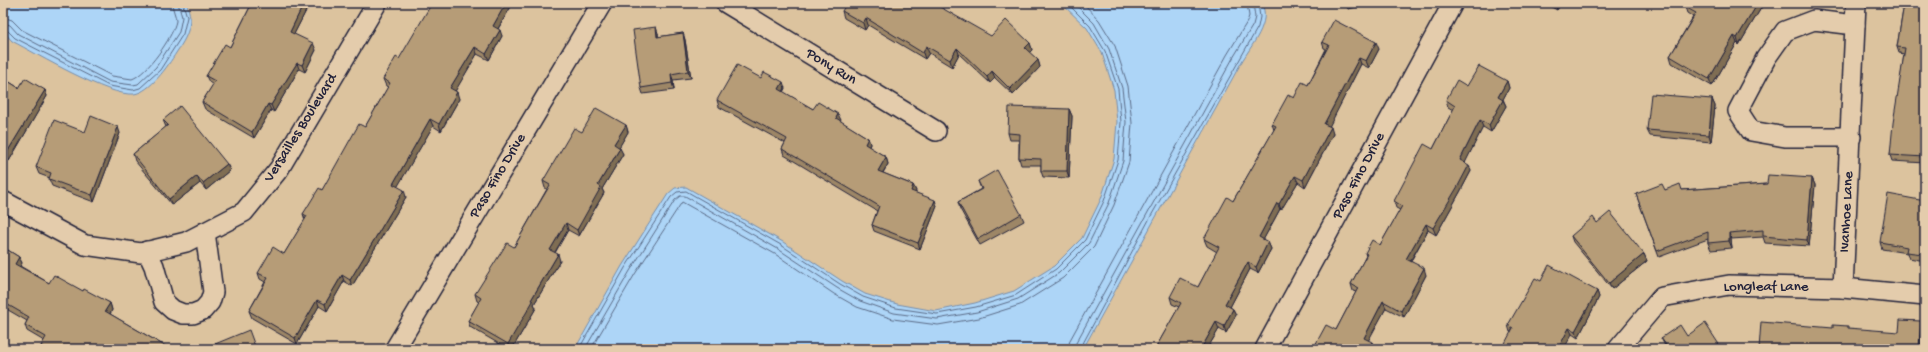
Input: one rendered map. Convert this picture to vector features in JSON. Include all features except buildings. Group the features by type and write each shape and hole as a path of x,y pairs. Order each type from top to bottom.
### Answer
{"street":[{"name":"Versailles Boulevard","path":"3,201 85,245 141,253 186,242 244,212 279,168 377,3"},
{"name":"Paso Fino Drive","path":"394,349 602,3"},
{"name":"Pony Run","path":"726,3 936,131"},
{"name":"Paso Fino Drive","path":"1266,349 1453,3"},
{"name":"Ivanhoe Lane","path":"1843,288 1852,136 1856,3"},
{"path":"1852,136 1785,138 1751,131 1738,111 1766,58 1785,31 1814,20 1856,25"},
{"path":"147,251 154,266 164,302 173,310 183,314 193,314 203,310 210,302 214,292 205,232"},
{"name":"Longleaf Lane","path":"1618,349 1662,297 1729,285 1843,288 1925,296"}],"water":[{"path":"3,3 186,3 189,10 190,23 183,41 158,78 146,89 140,92 134,94 123,93 108,89 73,74 12,41 3,31"},
{"path":"1061,3 1261,3 1264,10 1264,18 1259,34 1241,63 1083,349 575,349 622,266 668,194 675,188 686,187 783,242 842,281 865,294 897,304 936,311 975,303 1014,291 1054,266 1082,238 1101,199 1114,159 1117,122 1114,90 1102,53 1087,28"}]}
